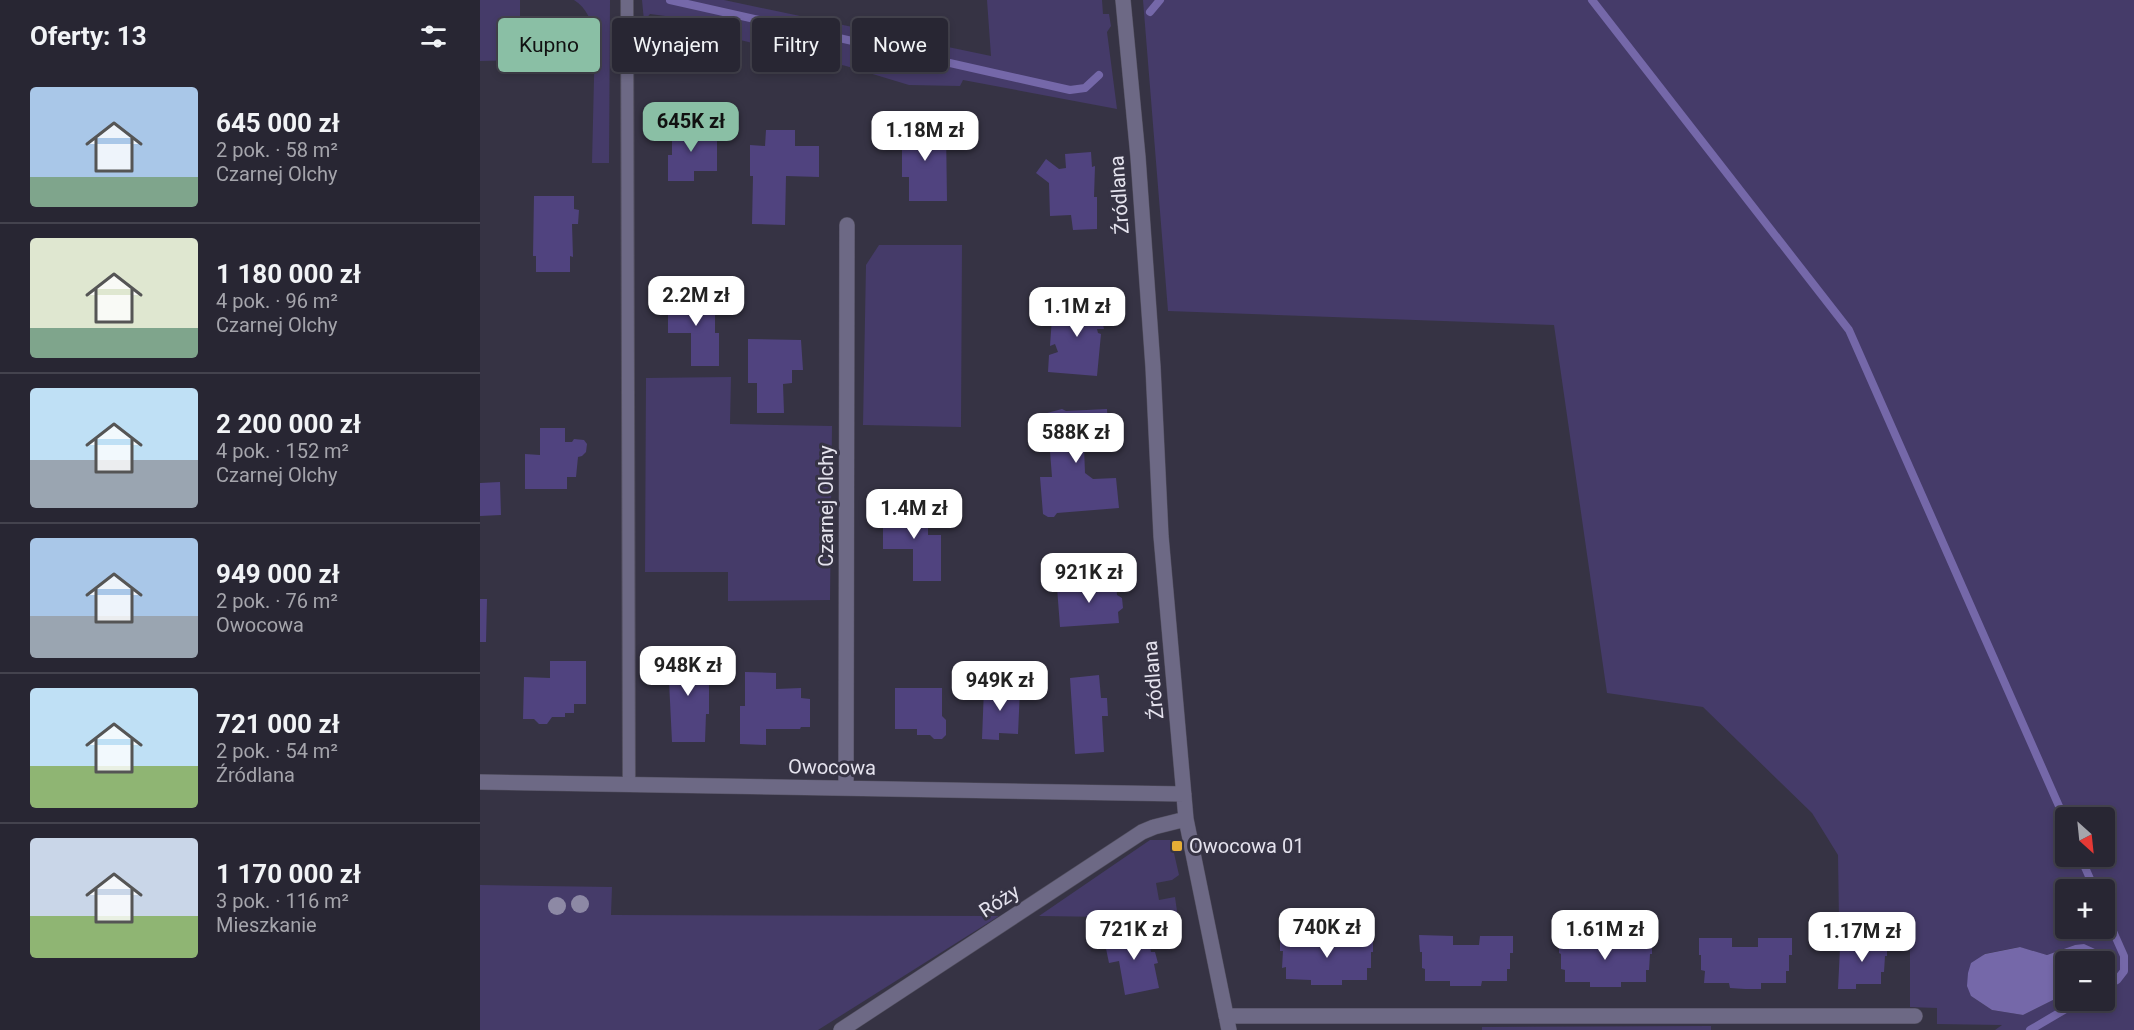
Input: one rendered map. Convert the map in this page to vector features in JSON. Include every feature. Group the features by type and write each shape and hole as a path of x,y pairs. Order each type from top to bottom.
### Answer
{"street":[{"name":"Źródlana","path":"1123,0 1138,157 1153,367 1161,536 1186,819 1228,1023"},
{"name":"Czarnej Olchy","path":"846,788 847,225"},
{"name":"Owocowa","path":"480,782 1184,794"},
{"name":"Róży","path":"841,1030 1142,832 1154,826 1186,819"},
{"path":"1228,1023 1915,1016"}],"lane":[{"path":"627,0 629,784"}],"shaded area":[{"path":"480,0 520,0 520,18 498,18 498,61 480,61"},
{"path":"574,0 610,0 609,163 592,163 594,72 600,72 600,18 589,18"},
{"path":"642,0 724,0 810,18 752,18 752,43 740,40 740,18 681,18 650,14 644,18"},
{"path":"987,0 1102,0 1103,14 1109,14 1111,26 1107,32 1117,109 963,80 960,86 909,85 866,72 948,72 948,47 991,56"},
{"path":"1143,0 2134,0 2134,1030 1995,1030 2002,1025 1937,1024 1937,1008 1910,1007 1910,923 1839,921 1838,855 1812,813 1703,707 1607,693 1554,325 1168,311","holes":["2075,945 2096,951 2115,951 2115,1011 2055,1011 2055,999 2023,1015 1992,1010 1971,996 1984,954 2019,947 2047,955"]},
{"path":"840,24 852,27 852,68 840,65"},
{"path":"879,245 962,245 961,427 863,425 866,265"},
{"path":"731,377 730,424 832,426 830,600 728,601 728,572 645,572 646,378"},
{"path":"1150,840 1171,840 1179,875 1172,880 1156,883 1159,900 1175,897 1178,918 1039,916"},
{"path":"480,885 612,887 611,915 999,916 818,1030 480,1030"},
{"path":"2084,944 2096,951 2058,951"},
{"path":"2020,947 2047,955 2055,952 2055,999 2023,1015 1992,1010 1971,996 1967,986 1971,963 1985,954"},
{"path":"1711,1026 1711,1030 1482,1030 1482,1027"}],"building":[{"path":"920,118 929,118 932,121 932,129 946,129 947,201 909,201 909,177 902,177 902,129 916,129 916,121"},
{"path":"672,125 709,126 709,139 717,139 717,171 694,171 694,181 668,181 668,155 672,155"},
{"path":"766,130 795,130 795,146 819,146 819,177 786,176 785,225 752,224 753,176 750,176 750,145 765,146"},
{"path":"1091,152 1092,167 1095,166 1094,197 1097,197 1097,229 1073,230 1071,215 1050,216 1049,183 1036,173 1046,159 1059,169 1066,168 1065,154"},
{"path":"534,196 574,196 574,209 579,210 578,224 572,224 573,257 570,256 570,272 536,272 536,256 533,256"},
{"path":"668,294 682,294 687,299 715,299 715,333 719,333 719,366 691,366 691,333 668,333"},
{"path":"1091,298 1091,307 1106,306 1108,325 1103,325 1104,329 1097,329 1101,334 1097,376 1048,372 1049,355 1058,352 1055,344 1050,346 1053,303 1073,305 1073,302"},
{"path":"748,339 801,340 803,370 792,370 792,383 783,384 784,413 757,413 757,383 748,383"},
{"path":"1062,409 1066,411 1107,409 1109,440 1087,441 1084,447 1085,473 1093,479 1116,478 1119,508 1057,513 1054,517 1043,514 1040,477 1052,477 1047,413"},
{"path":"540,428 565,428 565,442 572,442 574,439 584,440 587,444 586,452 578,457 576,477 567,477 567,489 525,489 525,454 540,455"},
{"path":"500,482 501,515 480,516 480,483"},
{"path":"883,506 928,506 928,535 941,535 941,581 913,581 913,549 883,549"},
{"path":"1095,579 1098,584 1116,583 1117,595 1122,598 1123,608 1118,612 1119,623 1060,627 1057,587 1075,586 1077,580"},
{"path":"480,599 487,599 486,642 480,642"},
{"path":"669,653 704,653 704,679 709,679 709,714 706,714 705,742 672,742 669,681 665,681 665,667 669,667"},
{"path":"550,661 586,661 586,704 574,704 574,713 565,713 565,717 552,717 547,724 539,724 534,719 523,719 524,677 550,678"},
{"path":"745,672 776,673 776,689 801,688 801,698 810,699 810,727 766,729 766,745 740,744 740,706 745,706"},
{"path":"1099,675 1101,698 1107,698 1108,716 1102,716 1104,752 1075,754 1070,678"},
{"path":"895,688 942,688 942,716 946,720 946,735 942,739 934,739 930,735 917,735 917,729 895,729"},
{"path":"984,688 1020,689 1018,734 999,733 999,740 982,739"},
{"path":"1147,930 1151,952 1155,952 1158,963 1154,964 1159,988 1125,995 1119,961 1109,963 1104,939"},
{"path":"1280,934 1313,935 1314,944 1340,944 1340,935 1373,935 1371,968 1367,968 1367,980 1342,980 1342,985 1311,985 1311,980 1286,979 1286,967 1282,968 1283,951 1280,951"},
{"path":"1419,935 1453,936 1453,945 1479,945 1480,936 1513,936 1513,953 1510,953 1507,981 1482,981 1481,986 1450,986 1450,981 1425,981"},
{"path":"1559,937 1592,937 1592,946 1619,946 1619,937 1652,937 1652,954 1650,954 1649,970 1646,970 1646,982 1621,982 1621,987 1590,987 1590,982 1565,982 1565,970 1561,969"},
{"path":"1699,938 1732,938 1732,947 1758,947 1758,938 1792,938 1792,955 1789,955 1786,983 1761,983 1761,989 1745,989 1730,988 1729,983 1704,983 1705,971 1701,970"},
{"path":"1853,939 1887,939 1887,956 1885,956 1884,972 1881,972 1881,984 1856,984 1856,989 1838,989 1840,948 1854,948"}],"waterway":[{"path":"670,0 1070,90 1085,88 1099,75"},
{"path":"1150,12 1160,0"},
{"path":"1592,0 1849,330 2059,807"},
{"path":"2085,867 2090,879"},
{"path":"2115,936 2124,956 2124,971 2115,981"},
{"path":"2030,1030 2062,1011"}],"place":[{"name":"Owocowa 01","path":"1177,846"}]}
